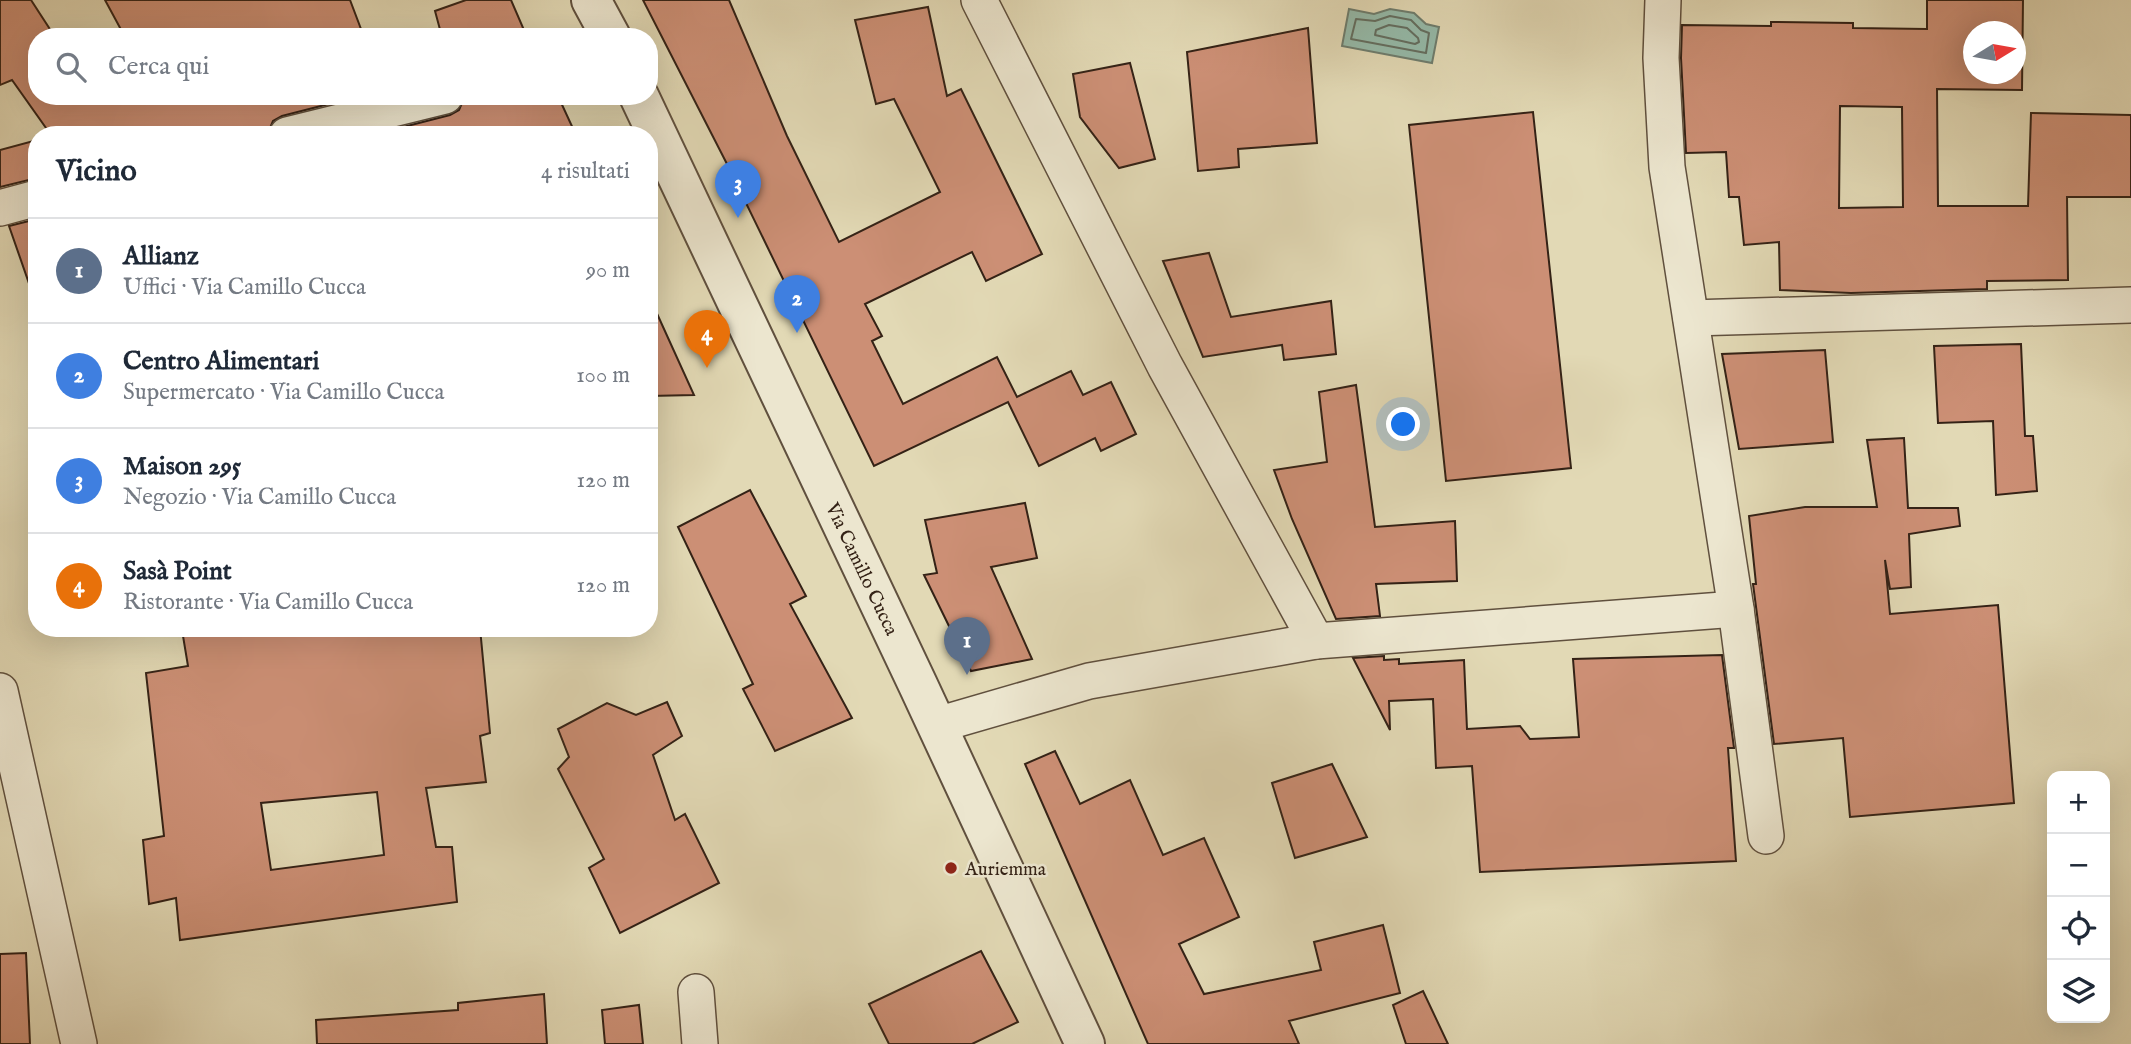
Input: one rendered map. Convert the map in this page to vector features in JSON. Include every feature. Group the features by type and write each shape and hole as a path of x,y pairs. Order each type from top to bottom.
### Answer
{"street":[{"path":"592,0 606,28"},
{"path":"979,0 1165,366 1316,641"},
{"path":"1663,0 1661,58 1667,167 1736,609 1766,836"},
{"path":"323,126 408,105"},
{"name":"Via Camillo Cucca","path":"643,105 653,126"},
{"name":"Via Camillo Cucca","path":"658,136 937,724 1085,1044"},
{"path":"0,208 28,200"},
{"path":"1691,318 2131,305"},
{"path":"937,724 1089,681 1316,641 1736,609"},
{"path":"0,691 79,1044"},
{"path":"696,992 700,1044"}],"water":[{"path":"1349,9 1374,14 1390,9 1414,13 1426,24 1439,27 1432,63 1342,46"}],"building":[{"path":"0,0 31,0 49,28 28,28 28,103 12,80 0,85"},
{"path":"105,0 350,0 361,28 120,28"},
{"path":"466,0 511,0 523,28 440,28 435,11"},
{"path":"643,0 729,0 787,136 839,242 940,192 894,99 876,104 855,20 928,7 947,96 961,89 1042,254 986,281 972,252 865,304 882,336 872,341 903,404 997,357 1017,397 1071,371 1083,395 1111,382 1136,434 1101,451 1095,438 1039,466 1008,402 874,466 727,164"},
{"path":"1927,0 2023,0 2023,21 1963,21 1963,84 2022,84 2022,90 1937,89 1938,206 2028,206 2031,113 2131,115 2131,197 2067,197 2068,280 1987,281 1987,289 1851,293 1780,290 1779,242 1744,245 1739,197 1729,197 1726,152 1686,153 1682,25 1853,23 1853,28 1927,29","holes":["1840,106 1902,107 1903,207 1839,208"]},
{"path":"1308,28 1317,143 1238,149 1239,167 1198,171 1187,52"},
{"path":"1130,63 1155,159 1119,168 1080,117 1073,74"},
{"path":"30,105 325,105 282,116 273,121 271,126 45,126"},
{"path":"461,105 562,105 572,126 407,126 450,115 459,110"},
{"path":"1533,112 1571,468 1446,481 1409,125"},
{"path":"28,142 28,180 0,187 0,150"},
{"path":"28,221 28,281 9,226"},
{"path":"1209,253 1231,317 1331,301 1336,354 1284,360 1282,345 1203,357 1163,261"},
{"path":"658,316 694,395 658,396"},
{"path":"2021,344 2025,436 2033,436 2037,491 1996,495 1993,421 1938,423 1934,346"},
{"path":"1825,350 1833,442 1739,449 1722,354"},
{"path":"1356,385 1375,527 1455,521 1457,581 1376,584 1380,616 1336,619 1292,519 1274,470 1327,462 1319,392"},
{"path":"1904,438 1908,508 1958,508 1960,526 1909,534 1911,587 1890,589 1885,560 1890,614 1998,605 2014,803 1850,817 1843,738 1774,744 1753,584 1756,584 1749,516 1805,507 1877,507 1867,440"},
{"path":"750,490 806,596 790,604 852,718 775,751 743,689 753,684 678,527"},
{"path":"1025,503 1037,558 991,567 1032,659 971,671 924,575 937,573 925,520"},
{"path":"183,637 481,637 490,733 480,736 486,782 426,788 436,847 452,847 457,902 180,940 176,898 149,904 143,840 164,836 146,673 188,666","holes":["377,792 384,855 271,870 261,803"]},
{"path":"1722,655 1734,748 1728,748 1736,861 1480,872 1472,766 1436,768 1433,699 1389,701 1390,730 1353,658 1384,656 1384,660 1399,659 1399,664 1464,660 1467,729 1520,726 1530,739 1579,737 1573,659"},
{"path":"667,702 682,736 653,755 675,820 685,814 719,883 620,933 589,868 604,859 558,769 569,757 558,729 607,703 636,715"},
{"path":"1055,751 1080,804 1130,780 1163,855 1204,838 1239,917 1179,944 1204,994 1321,970 1314,942 1383,925 1400,993 1289,1021 1299,1044 1148,1044 1025,764"},
{"path":"1332,764 1367,837 1295,858 1272,783"},
{"path":"981,951 1018,1022 972,1044 889,1044 869,1004"},
{"path":"26,953 30,1044 0,1044 0,954"},
{"path":"1423,991 1448,1044 1406,1044 1393,1005"},
{"path":"544,994 547,1044 317,1044 316,1020 458,1010 458,1003"},
{"path":"639,1005 643,1044 605,1044 602,1010"}],"place":[{"name":"Maison 295","path":"738,218"},
{"name":"Centro Alimentari","path":"797,333"},
{"name":"Sasà Point","path":"707,368"},
{"name":"Allianz","path":"967,675"},
{"name":"Auriemma","path":"951,868"}]}
